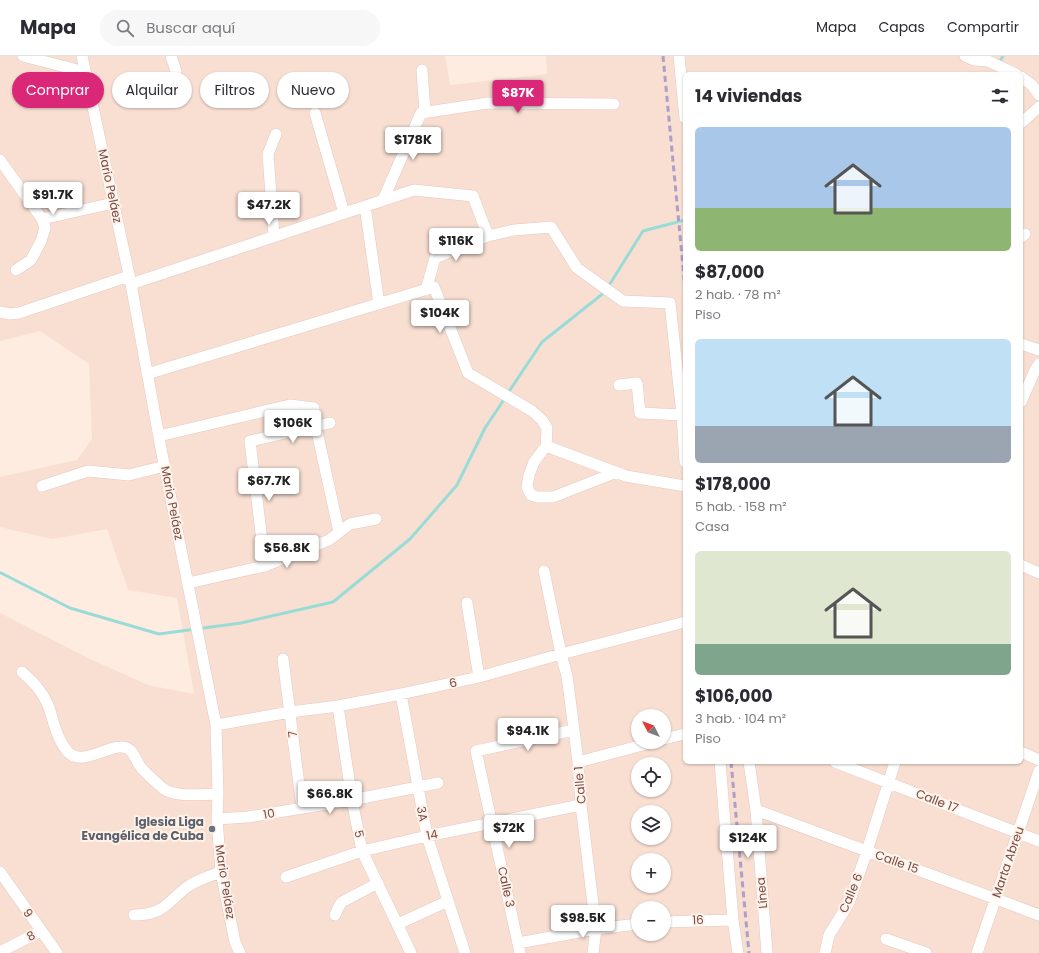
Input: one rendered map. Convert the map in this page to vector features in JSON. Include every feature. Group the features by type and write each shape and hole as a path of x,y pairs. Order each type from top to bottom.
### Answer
{"street":[{"path":"23,56 85,72"},
{"name":"Mario Peláez","path":"82,56 85,72"},
{"path":"172,56 176,71"},
{"path":"679,56 683,97"},
{"path":"965,56 974,60 988,61 1012,72"},
{"path":"422,70 425,112"},
{"path":"1023,78 1032,85 1039,95"},
{"path":"383,200 421,113 488,103 614,104"},
{"path":"1023,121 1039,107"},
{"name":"Mario Peláez","path":"93,108 130,280 216,725 218,794 217,819 221,872 235,942 240,953"},
{"path":"316,113 344,213"},
{"path":"274,236 268,154 276,134"},
{"path":"0,160 42,218 44,228 39,246 31,260 16,270"},
{"path":"0,312 10,314 19,313 274,236 414,190 473,196 488,236"},
{"path":"42,218 113,202"},
{"path":"365,206 379,304"},
{"path":"426,290 435,258 488,236 514,230 551,227 577,268 623,301 670,303 683,431"},
{"path":"147,374 434,287 468,373 532,411 542,420 546,428 546,446 534,462 527,487 531,495 537,497 553,496 617,472"},
{"path":"1023,345 1039,350"},
{"path":"1023,397 1039,364"},
{"path":"619,385 637,383 640,413 682,415"},
{"path":"159,436 290,405 314,408"},
{"path":"265,566 250,441 330,423"},
{"path":"316,427 339,532"},
{"path":"546,446 626,476 683,486"},
{"path":"42,486 88,471 129,475 165,466"},
{"path":"188,583 265,566 329,540 350,524 376,519"},
{"path":"1023,566 1039,573"},
{"name":"Calle 1","path":"544,571 566,676 574,730 581,805 596,929 593,953"},
{"path":"466,603 479,677"},
{"name":"6","path":"216,725 290,712 338,706 479,677 683,623"},
{"name":"7","path":"283,659 302,808"},
{"path":"22,672 34,683 42,695 48,705 54,726 61,741 68,753 74,757 84,757 120,746 126,747 134,754 140,767 165,790 179,794 218,794"},
{"name":"3A","path":"401,694 427,836 466,953"},
{"name":"5","path":"338,706 352,800 362,851 411,953"},
{"name":"Calle 3","path":"519,948 476,751 574,730"},
{"path":"671,737 683,734"},
{"path":"578,762 631,748"},
{"path":"1023,753 1039,760"},
{"path":"720,764 733,920 738,953"},
{"name":"Línea","path":"749,764 756,810 767,953"},
{"name":"Calle 17","path":"840,764 1039,841"},
{"name":"Calle 6","path":"825,953 829,935 849,903 894,764"},
{"name":"Marta Abreu","path":"977,953 1039,771"},
{"name":"10","path":"217,819 248,817 352,800 438,783"},
{"name":"14","path":"286,877 362,851 427,836 581,805"},
{"name":"Calle 15","path":"756,810 1039,915"},
{"name":"9","path":"0,872 57,953"},
{"path":"134,915 148,914 159,911 188,886 203,878 221,872"},
{"path":"335,915 342,902 378,883"},
{"path":"398,924 448,901"},
{"name":"16","path":"671,922 733,920"},
{"path":"519,948 596,929 631,925"},
{"name":"8","path":"0,952 41,931"},
{"path":"886,939 926,953"}],"shaded area":[{"path":"0,56 445,56 450,85 547,74 546,56 1039,56 1039,953 0,953 0,613 88,658 148,685 194,694 177,598 128,590 107,529 52,539 0,527 0,477 77,460 92,439 89,364 40,331 0,341"}],"waterway":[{"path":"999,63 1003,56"},
{"path":"608,287 643,231 683,221"},
{"path":"508,393 542,342 605,292"},
{"path":"1,573 70,608 159,634 241,623 333,602 410,539 457,485 485,428 505,398"}],"railway":[{"path":"663,56 683,267"},
{"path":"731,764 749,953"}],"place":[{"name":"Iglesia Liga Evangélica de Cuba","path":"212,829"}]}
